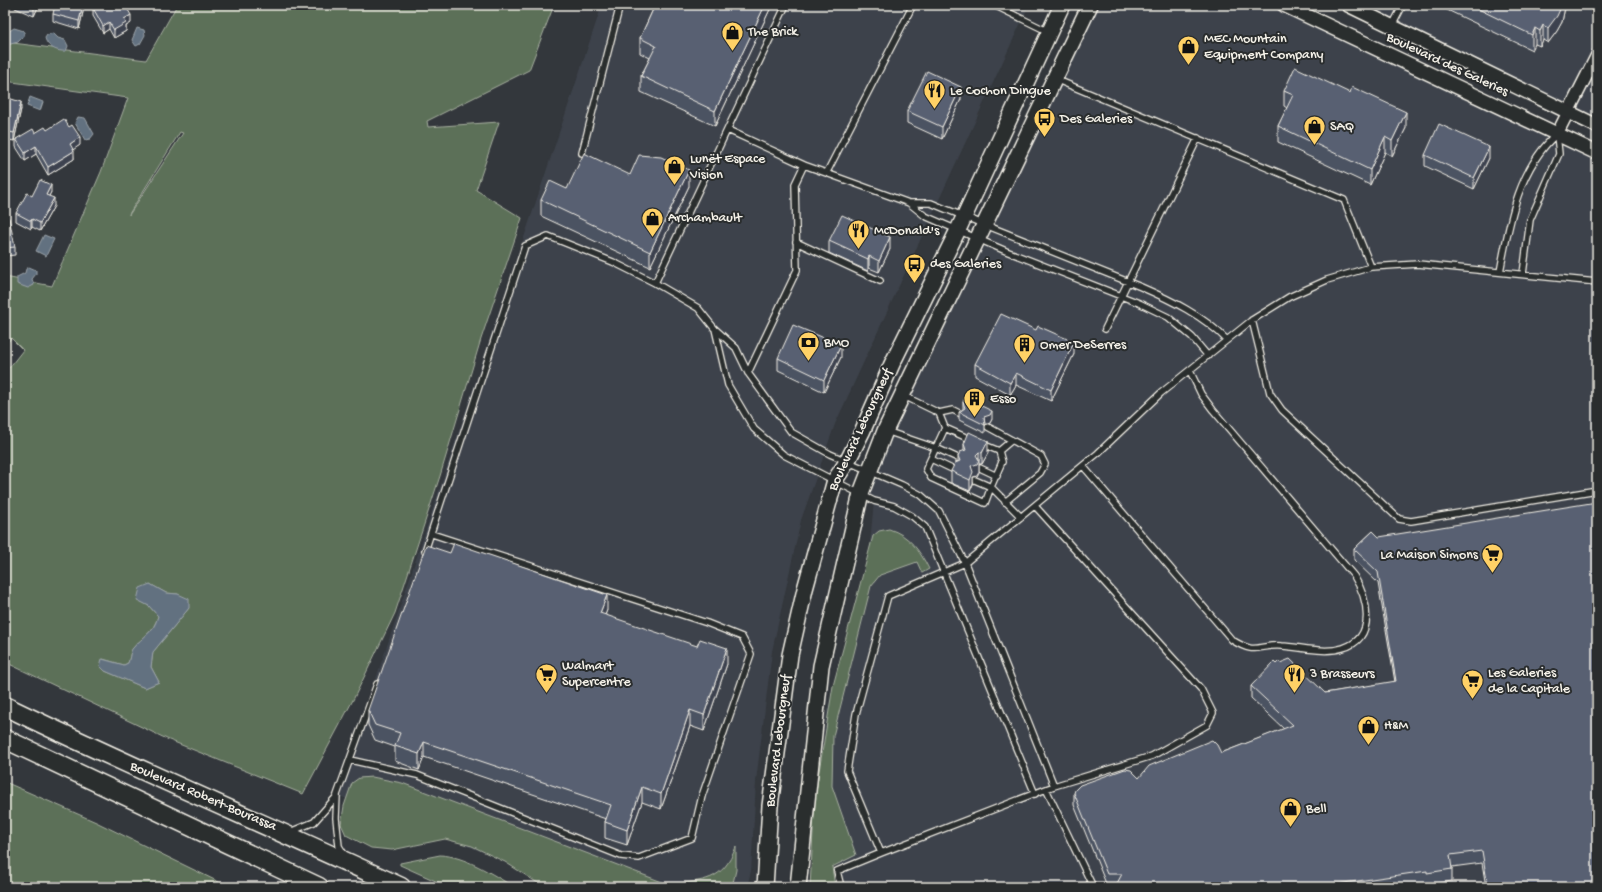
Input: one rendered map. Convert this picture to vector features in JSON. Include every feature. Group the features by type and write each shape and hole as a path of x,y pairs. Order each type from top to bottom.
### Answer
{"highway":[{"name":"Boulevard Robert-Bourassa","path":"5,706 112,758 286,833 401,887"},
{"name":"Boulevard Robert-Bourassa","path":"5,740 96,781 319,887"}],"main road":[{"name":"Boulevard Lebourgneuf","path":"765,887 770,806 790,655 804,589 835,480 847,462 892,364 958,230 1062,5"},
{"name":"Boulevard Lebourgneuf","path":"798,887 821,666 861,493 885,431 1090,5"}],"street":[{"name":"Boulevard des Galeries","path":"1284,5 1597,154"},
{"name":"Boulevard des Galeries","path":"1348,5 1597,126"},
{"path":"1557,134 1597,55"}],"lane":[{"path":"582,153 620,5"},
{"path":"655,283 786,5"},
{"path":"827,172 913,5"},
{"path":"994,5 1049,32"},
{"path":"1392,26 1403,5"},
{"path":"1054,79 1344,200 1371,267"},
{"path":"728,130 804,165 827,172 909,203 925,216 1121,296 1168,317 1192,337 1208,356"},
{"path":"1500,272 1510,217 1523,182 1543,146 1557,134"},
{"path":"1523,274 1530,220 1559,154 1557,134"},
{"path":"1105,329 1198,138"},
{"path":"748,373 797,270 795,184 804,165"},
{"path":"909,203 931,203 1128,282 1171,301 1221,334 1227,340"},
{"path":"424,556 525,246 548,236 613,262 655,283 698,308 714,328 736,348 748,373 791,432 847,462 908,488 921,495 939,511 965,563 1054,786"},
{"path":"796,242 880,281"},
{"path":"881,853 847,771 856,714 888,596 965,563 1082,466 1162,393 1252,320 1289,297 1327,280 1371,267 1418,264 1597,282"},
{"path":"1252,320 1270,392 1282,410 1399,519 1411,521 1597,490"},
{"path":"714,328 728,385 754,429 784,455 861,493 874,501 894,506 916,520 924,528 944,572 1035,794"},
{"path":"1082,466 1232,640 1246,648 1256,649 1272,645 1323,650 1343,648 1357,641 1366,627 1367,606 1362,589 1354,576 1213,410 1201,394 1190,371"},
{"path":"902,395 939,413 953,410 961,414"},
{"path":"939,413 944,428 926,469 931,478 985,503 1002,462 998,451 944,428"},
{"path":"988,427 1041,456 1045,464 1040,473 1005,502"},
{"path":"885,431 936,448 962,460"},
{"path":"998,451 1012,440"},
{"path":"931,459 956,471"},
{"path":"980,468 996,476"},
{"path":"975,480 991,487 1021,517"},
{"path":"841,887 837,870 1054,786 1152,756 1207,726 1213,713 1201,688 1035,506"},
{"path":"350,760 417,775 621,856 639,858 692,838 702,796 751,654 742,637 707,623 432,534"},
{"path":"354,865 342,852 339,846 336,818 337,795 379,680"},
{"path":"1046,789 1093,887"},
{"path":"286,833 314,822 337,795"}],"shaded area":[{"path":"602,5 1029,5 835,424 801,520 772,651 756,781 751,871 747,887 573,887 337,795"},
{"path":"1091,5 1284,5 1597,153 1597,887 841,887 822,767 826,714 867,575 874,501 861,493"},
{"path":"1342,5 1597,5 1597,126"}],"green space":[{"path":"177,5 554,5 529,70 427,121 428,127 499,122 476,190 522,218 481,339 440,476 395,613 354,698 303,794 169,740 5,662 5,373 23,350 11,338 5,346 5,277 52,286 101,172 128,98 5,81 5,42 146,60","holes":["180,132 183,133 129,215 129,214","150,584 166,593 178,594 189,608 153,652 151,667 159,682 145,688 105,671 100,666 103,659 124,665 128,663 132,649 154,627 158,616 149,606 138,600"]},
{"path":"889,529 902,535 913,544 929,569 922,573 917,562 880,575 871,586 833,736 832,786 856,855 832,867 835,887 810,887 815,796 833,686 873,536 879,531"},
{"path":"372,777 402,783 670,885 703,880 718,873 725,867 736,847 736,870 732,887 544,887 505,862 472,846 445,839 392,850 371,848 346,835 341,824 344,806 352,783 359,778"},
{"path":"5,782 96,822 229,887 5,887"},
{"path":"440,855 469,862 488,871 514,887 449,887 400,865 400,863"}],"water":[{"path":"14,28 24,31 24,36 18,42 7,45 5,44 5,34"},
{"path":"137,28 144,30 145,35 140,44 136,46 132,40"},
{"path":"53,33 58,38 65,40 68,46 66,51 56,50 48,44 45,38 47,35"},
{"path":"30,97 43,102 40,111 27,106"},
{"path":"78,117 85,118 94,134 90,139 85,140 75,123"},
{"path":"44,235 54,239 46,256 36,251"},
{"path":"29,267 36,270 36,274 32,279 34,285 28,288 17,284 17,277 25,273 26,269"},
{"path":"150,584 166,593 178,594 189,599 189,608 153,652 151,667 159,682 145,688 105,671 100,666 102,659 124,665 128,663 132,649 154,626 158,616 149,606 137,600 140,588"}],"building":[{"path":"27,5 36,5 34,8"},
{"path":"55,5 83,5 79,21 53,14"},
{"path":"99,5 125,5 131,15 124,19 126,23 114,30 109,22 103,26 93,8"},
{"path":"655,5 765,5 715,111 641,76 656,46 640,38"},
{"path":"1470,5 1562,5 1557,16 1548,28 1543,25 1540,31 1535,28 1532,35"},
{"path":"1295,67 1350,93 1352,87 1406,112 1392,141 1385,137 1370,170 1278,126 1293,95 1284,91"},
{"name":"Le Cochon Dingue","path":"927,71 961,87 942,127 907,111"},
{"path":"5,97 21,102 14,133 5,131"},
{"path":"64,119 69,127 72,125 80,137 70,144 74,151 48,167 36,146 25,153 16,139 33,129 35,133 45,127 47,130"},
{"path":"1439,124 1489,147 1474,178 1425,155"},
{"path":"584,153 630,175 639,155 661,157 689,170 650,252 541,200 550,181 567,189"},
{"path":"40,180 51,185 46,195 54,198 40,223 32,219 31,221 16,213 27,193 32,196"},
{"path":"842,215 890,237 879,261 869,256 868,259 829,241"},
{"path":"5,218 9,218 15,247 5,248"},
{"name":"Omer DeSerres","path":"1001,314 1036,330 1038,326 1074,342 1051,390 1016,373 1010,383 975,364"},
{"name":"BMO","path":"793,325 841,345 824,380 778,358"},
{"path":"965,398 992,411 990,415 984,417 985,425 959,412 965,408 963,402"},
{"path":"969,432 988,441 982,453 979,452 976,455 979,460 977,464 971,466 973,472 970,480 951,471 955,463 960,461 958,456 960,452 966,450 964,444"},
{"name":"Les Galeries de la Capitale","path":"1597,502 1597,887 1488,887 1482,851 1450,855 1452,869 1427,873 1427,871 1316,887 1115,887 1122,874 1107,874 1074,793 1080,785 1125,769 1131,770 1139,778 1149,766 1212,740 1217,745 1221,753 1293,725 1251,686 1274,662 1276,664 1279,661 1280,663 1290,659 1325,693 1396,681 1378,572 1354,549 1373,531 1379,537"},
{"name":"Walmart Supercentre","path":"454,543 607,595 600,613 697,646 700,639 727,648 704,715 690,710 661,794 642,787 627,830 605,822 611,805 424,742 419,754 395,746 400,733 375,725 368,710 426,545 450,553"}],"place":[{"name":"The Brick","path":"733,52"},
{"name":"MEC Mountain Equipment Company","path":"1189,66"},
{"name":"Le Cochon Dingue","path":"934,110"},
{"name":"Des Galeries","path":"1045,138"},
{"name":"SAQ","path":"1315,146"},
{"name":"Lunët Espace Vision","path":"675,186"},
{"name":"Archambault","path":"653,238"},
{"name":"McDonald's","path":"859,250"},
{"name":"des Galeries","path":"915,284"},
{"name":"BMO","path":"809,362"},
{"name":"Omer DeSerres","path":"1025,364"},
{"name":"Esso","path":"975,418"},
{"name":"La Maison Simons","path":"1493,574"},
{"name":"Walmart Supercentre","path":"547,694"},
{"name":"3 Brasseurs","path":"1294,694"},
{"name":"Les Galeries de la Capitale","path":"1472,700"},
{"name":"H&M","path":"1368,746"},
{"name":"Bell","path":"1290,828"}]}
